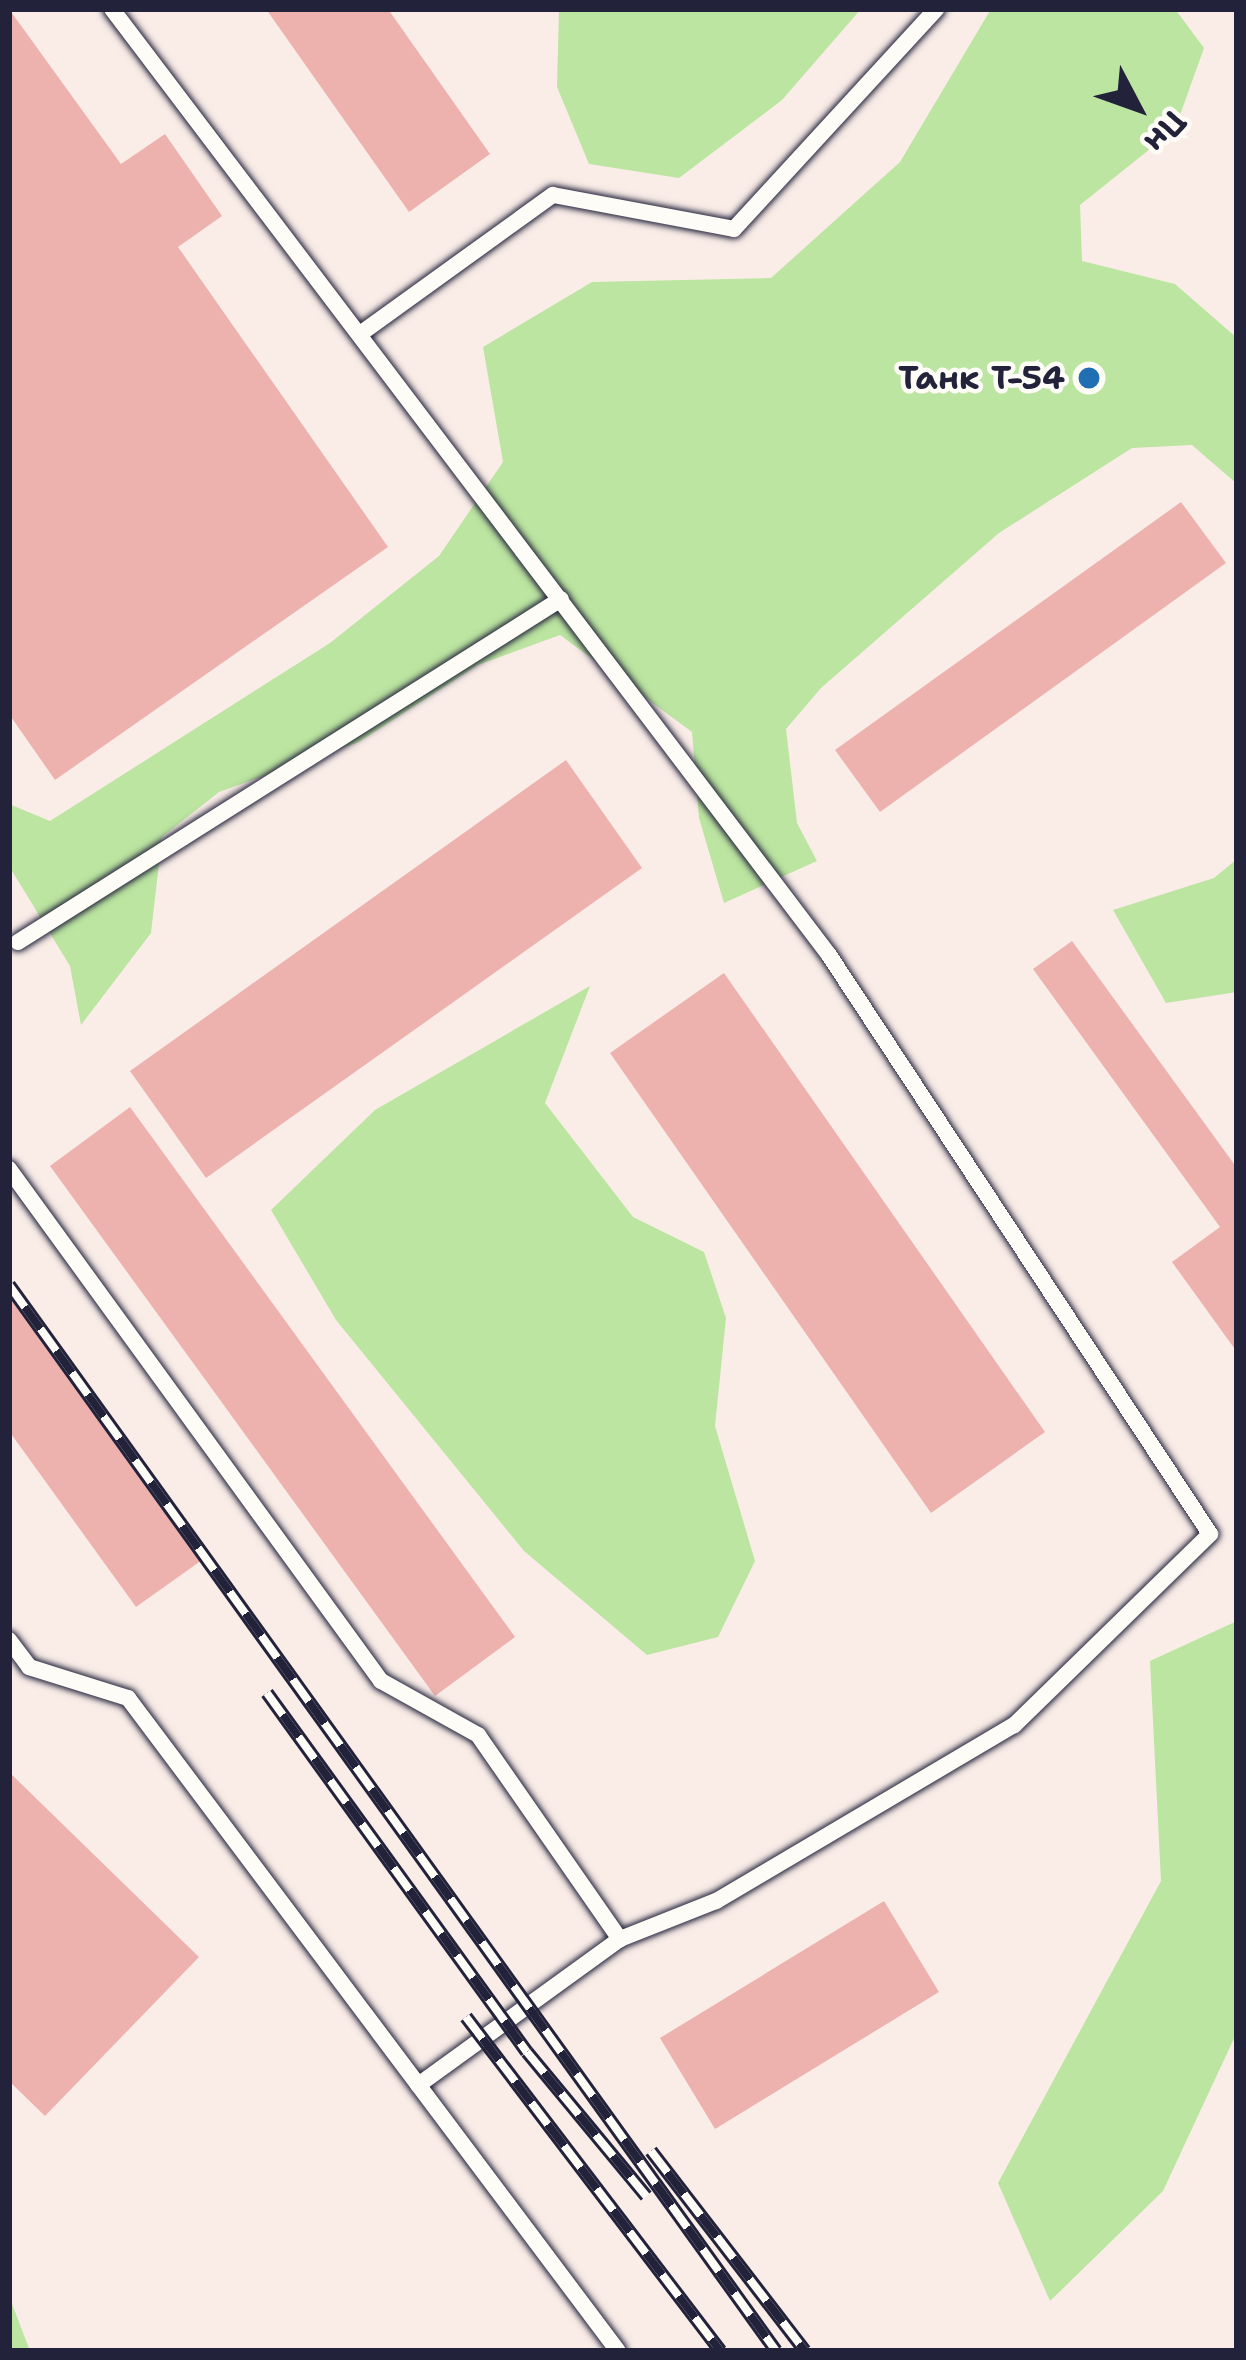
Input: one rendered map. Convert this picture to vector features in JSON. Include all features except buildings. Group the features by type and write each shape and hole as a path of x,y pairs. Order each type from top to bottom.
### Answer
{"lane":[{"path":"112,9 829,955 1210,1534 1014,1725 716,1900 620,1940 418,2085"},
{"path":"360,334 553,195 734,229 936,9"},
{"path":"12,942 561,599"},
{"path":"9,1169 381,1681 478,1736 620,1940"},
{"path":"9,1640 29,1667 128,1698 618,2351"}],"green space":[{"path":"559,9 861,9 782,100 679,178 589,164 557,87"},
{"path":"991,9 1175,9 1204,48 1175,129 1080,205 1082,261 1175,284 1237,338 1237,484 1192,445 1132,448 999,533 821,688 786,729 797,823 817,861 724,903 699,818 692,732 560,635 478,665 359,742 219,792 162,837 151,933 81,1025 70,966 9,866 9,804 50,821 330,643 439,556 503,462 483,347 592,282 771,278 900,162"},
{"path":"1237,859 1237,992 1166,1003 1113,910 1214,878"},
{"path":"590,986 545,1103 633,1217 704,1252 726,1318 715,1426 755,1561 718,1637 647,1655 524,1551 336,1320 271,1210 375,1110"},
{"path":"1237,1621 1237,2032 1163,2191 1050,2301 998,2183 1161,1881 1150,1661"},
{"path":"9,2296 30,2351 9,2351"}],"railway":[{"path":"9,1285 776,2351"},
{"path":"267,1693 527,2052 646,2196"},
{"path":"466,2017 720,2351"},
{"path":"651,2151 805,2351"}],"place":[{"name":"Танк Т-54","path":"1089,378"}]}
